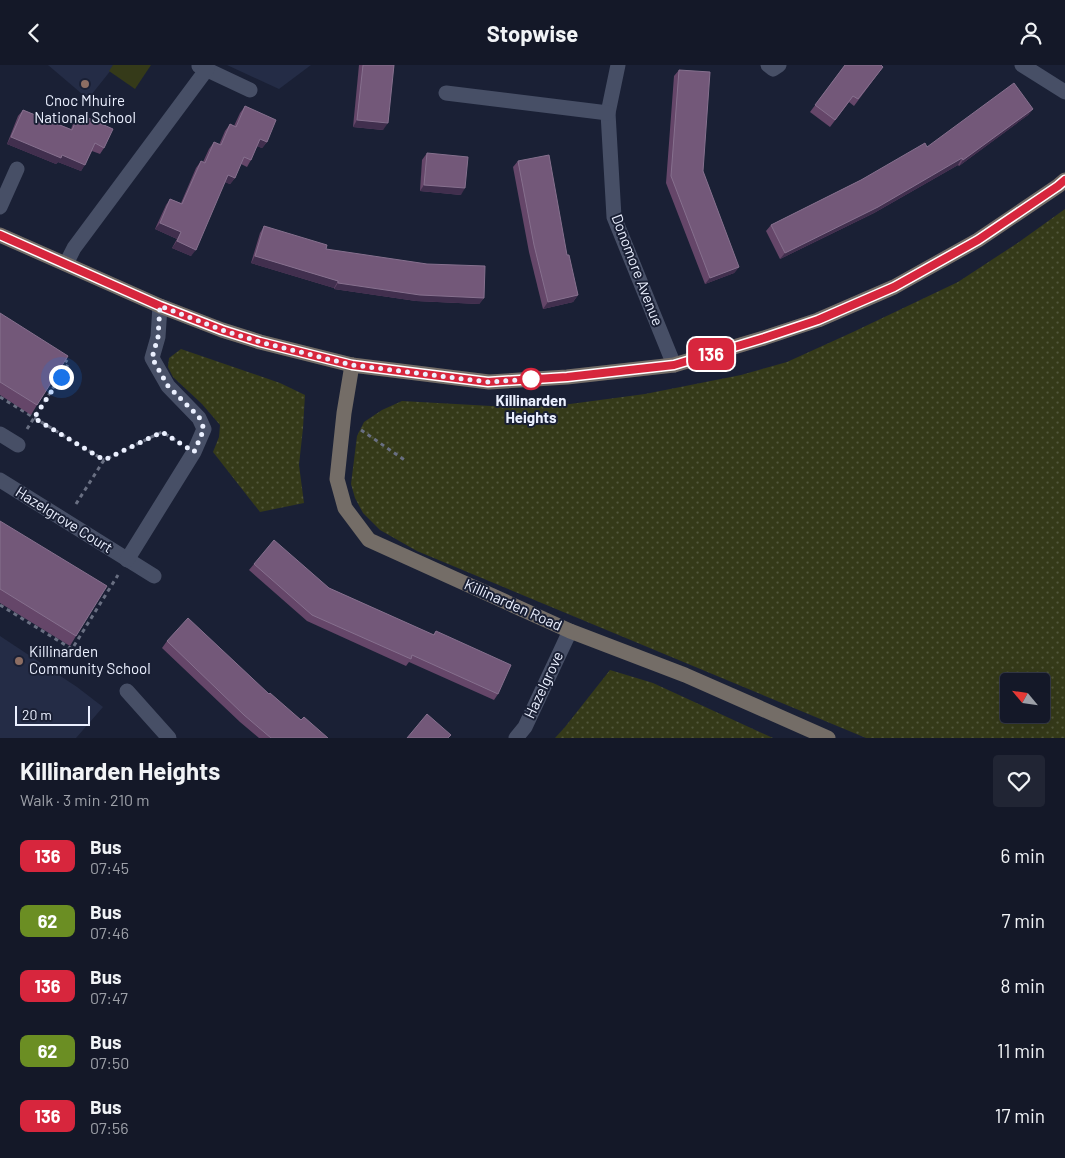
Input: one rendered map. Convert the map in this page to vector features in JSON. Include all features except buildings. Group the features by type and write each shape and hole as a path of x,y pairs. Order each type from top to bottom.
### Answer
{"street":[{"name":"Donomore Avenue","path":"618,65 608,113 614,217 674,365"},
{"path":"768,65 773,69 779,65"},
{"path":"1022,65 1065,92"},
{"path":"66,264 74,248 202,67 250,90"},
{"path":"446,93 608,113"},
{"path":"0,207 17,169"},
{"path":"0,235 160,306 222,330 260,342 352,365 488,382 567,377 674,365 818,320 894,287 978,240 1065,180"},
{"name":"Hazelgrove Court","path":"127,559 194,452 204,429 199,417 168,386 152,358 158,337 160,306"},
{"name":"Killinarden Road","path":"352,365 344,413 337,479 346,508 369,540 570,631 685,675 828,738"},
{"path":"0,433 18,445"},
{"name":"Hazelgrove Court","path":"0,480 154,576"},
{"name":"Hazelgrove","path":"516,738 525,727 570,631"},
{"path":"128,691 169,738"}],"path":[{"path":"34,418 69,363 62,358"},
{"path":"0,397 104,460"},
{"path":"359,428 406,461"},
{"path":"65,521 104,460 162,432 194,452"},
{"path":"0,605 72,649 127,559"}],"shaded area":[{"name":"Cnoc Mhuire National School","path":"48,65 115,65 88,99"},
{"path":"227,65 311,65 279,89"},
{"name":"Killinarden Community School","path":"0,636 77,687 103,707 76,738 0,738"}],"green space":[{"path":"113,65 151,65 135,89 109,71"},
{"path":"1065,209 1065,738 866,738 417,551 380,530 363,513 355,498 351,484 357,436 364,422 382,410 402,401 491,406 570,404 645,394 741,375 787,362 958,282"},
{"path":"181,349 280,383 305,395 299,465 304,503 260,512 213,452 219,437 220,425 202,404 173,377 168,367 169,358"},
{"path":"610,670 653,683 773,738 555,738"}],"bus line":[{"name":"136","path":"0,235 160,306 222,330 260,342 352,365 488,382 567,377 674,365 818,320 894,287 978,240 1065,180"}],"place":[{"name":"Cnoc Mhuire National School","path":"85,84"},
{"name":"Killinarden Heights","path":"531,379"},
{"name":"Killinarden Community School","path":"19,661"}],"route":[{"path":"61,377 34,418 104,460 162,432 194,452 204,429 199,417 168,386 152,358 158,337 160,306 222,330 260,342 352,365 488,382 531,379"}]}
